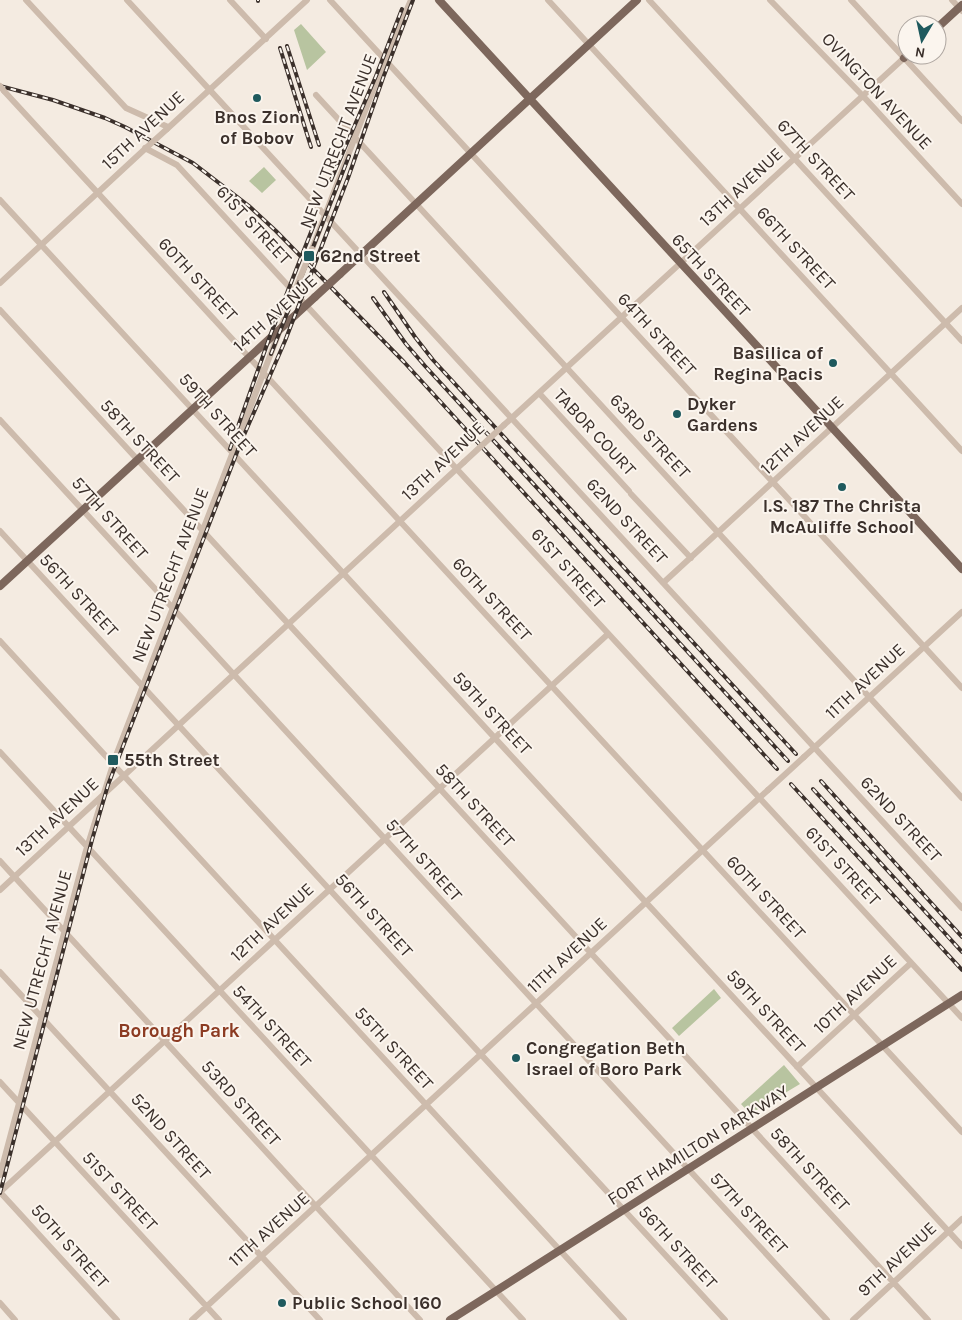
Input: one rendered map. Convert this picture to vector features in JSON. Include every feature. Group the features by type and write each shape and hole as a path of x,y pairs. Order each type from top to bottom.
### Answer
{"main road":[{"name":"65TH STREET","path":"439,0 962,569"},
{"name":"14TH AVENUE","path":"0,586 637,0"},
{"path":"947,20 961,8"},
{"name":"FORT HAMILTON PARKWAY","path":"450,1320 959,997"}],"street":[{"path":"26,0 126,108 168,128"},
{"name":"62ND STREET","path":"128,0 962,908"},
{"path":"230,0 266,39"},
{"name":"15TH AVENUE","path":"0,283 307,0"},
{"name":"64TH STREET","path":"330,0 962,688"},
{"name":"NEW UTRECHT AVENUE","path":"0,1175 87,847 113,764 300,278 410,0"},
{"name":"66TH STREET","path":"548,0 962,451"},
{"name":"67TH STREET","path":"649,0 962,341"},
{"name":"OVINGTON AVENUE","path":"770,0 863,96 962,204"},
{"path":"851,0 897,47"},
{"path":"952,0 961,8"},
{"name":"13TH AVENUE","path":"0,890 897,64"},
{"path":"914,65 962,120"},
{"name":"60TH STREET","path":"2,89 962,1132"},
{"name":"63RD STREET","path":"316,95 962,798"},
{"name":"61ST STREET","path":"146,148 178,165 962,1018"},
{"name":"59TH STREET","path":"0,200 962,1246"},
{"name":"12TH AVENUE","path":"663,583 962,308"},
{"name":"58TH STREET","path":"0,310 928,1320"},
{"name":"TABOR COURT","path":"540,394 690,558"},
{"name":"57TH STREET","path":"0,420 827,1320"},
{"name":"56TH STREET","path":"0,531 725,1320"},
{"name":"11TH AVENUE","path":"192,1320 962,612"},
{"name":"12TH AVENUE","path":"0,1192 608,634"},
{"name":"55TH STREET","path":"0,641 624,1320"},
{"name":"54TH STREET","path":"0,752 523,1320"},
{"name":"53RD STREET","path":"0,861 420,1320"},
{"name":"10TH AVENUE","path":"797,1067 911,962"},
{"name":"52ND STREET","path":"0,972 320,1320"},
{"name":"51ST STREET","path":"0,1082 219,1320"},
{"name":"50TH STREET","path":"0,1192 117,1320"},
{"name":"9TH AVENUE","path":"852,1320 962,1219"},
{"path":"0,1303 15,1320"}],"green space":[{"path":"301,24 326,52 307,70 294,30"},
{"path":"264,167 276,180 262,193 249,181"},
{"path":"714,989 721,998 679,1036 672,1028"},
{"path":"784,1065 800,1084 750,1114 741,1104"}],"railway":[{"path":"0,1193 108,785 241,442 285,341 348,178 413,0"},
{"path":"331,180 376,76 402,9"},
{"path":"287,46 319,145"},
{"path":"280,48 311,147"},
{"path":"0,86 53,100 125,127 193,163 249,206 276,231 404,362 777,769"},
{"path":"271,354 349,156"},
{"path":"230,449 270,336 315,222"},
{"path":"384,292 433,360 796,754"},
{"path":"373,298 406,344 425,366 788,761"},
{"path":"821,781 962,937"},
{"path":"791,784 962,970"},
{"path":"813,789 962,952"}],"place":[{"name":"Bnos Zion of Bobov","path":"257,98"},
{"name":"62nd Street","path":"309,256"},
{"name":"Basilica of Regina Pacis","path":"833,363"},
{"name":"Dyker Gardens","path":"677,414"},
{"name":"I.S. 187 The Christa McAuliffe School","path":"842,487"},
{"name":"55th Street","path":"113,760"},
{"name":"Congregation Beth Israel of Boro Park","path":"516,1058"},
{"name":"Public School 160","path":"282,1303"}],"district":[{"name":"Borough Park","path":"179,1031"}]}
